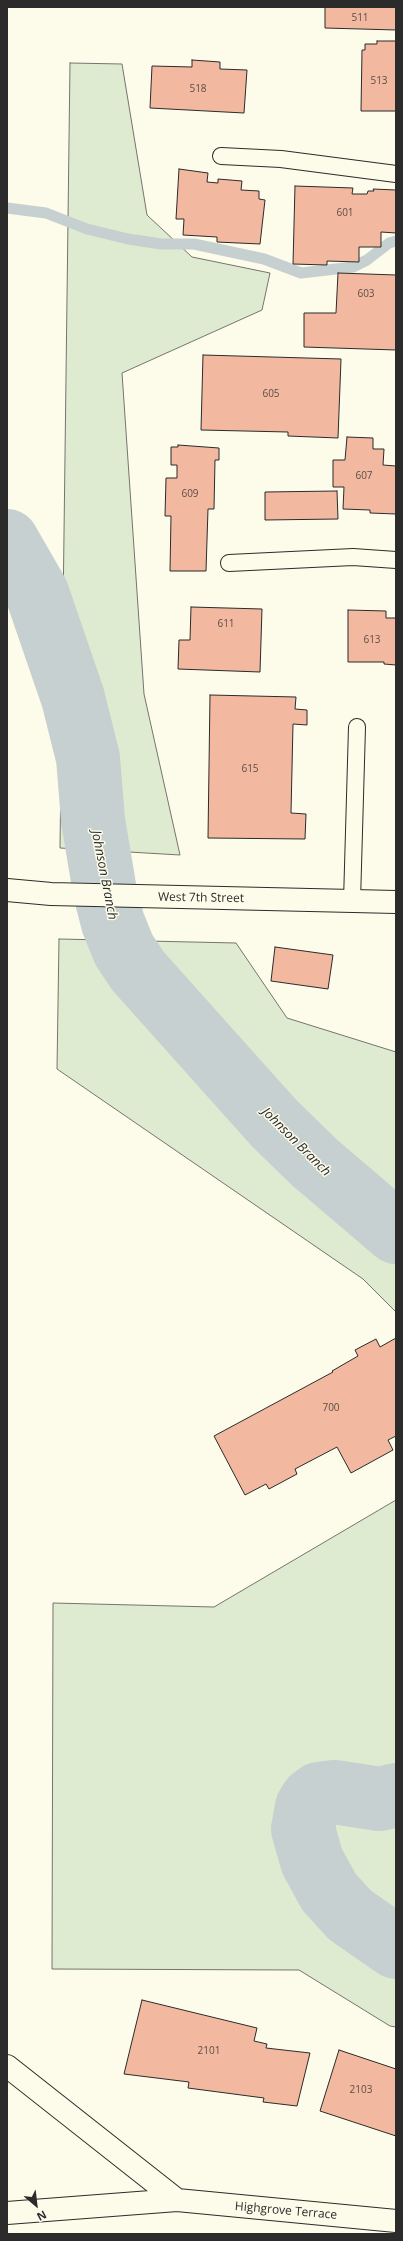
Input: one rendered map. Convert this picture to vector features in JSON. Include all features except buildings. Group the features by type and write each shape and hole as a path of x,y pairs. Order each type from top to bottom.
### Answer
{"street":[{"name":"West 7th Street","path":"7,890 51,894 396,902"},
{"path":"7,2066 177,2200"},
{"name":"Highgrove Terrace","path":"7,2213 177,2200 396,2222"}],"lane":[{"path":"221,156 281,159 396,174"},
{"path":"229,563 353,557 396,560"},
{"path":"352,901 357,727"}],"green space":[{"path":"70,63 122,64 147,215 192,257 270,273 262,310 122,373 144,694 180,855 60,848"},
{"path":"59,939 236,943 287,1018 396,1052 396,1312 363,1279 57,1069"},
{"path":"396,1500 396,2027 390,2026 299,1970 52,1969 53,1603 214,1607"}],"waterway":[{"path":"7,208 46,213 87,229 128,239 161,244 194,244 264,259 301,273 353,267 367,260 389,243 396,241"},
{"name":"Johnson Branch","path":"7,541 37,593 73,698 88,758 93,820 105,892 113,923 124,950 138,971 274,1123 314,1162 396,1232"},
{"name":"Johnson Branch","path":"396,1795 380,1799 334,1792 319,1794 312,1799 307,1807 303,1829 312,1861 329,1892 350,1915 396,1947"}]}
